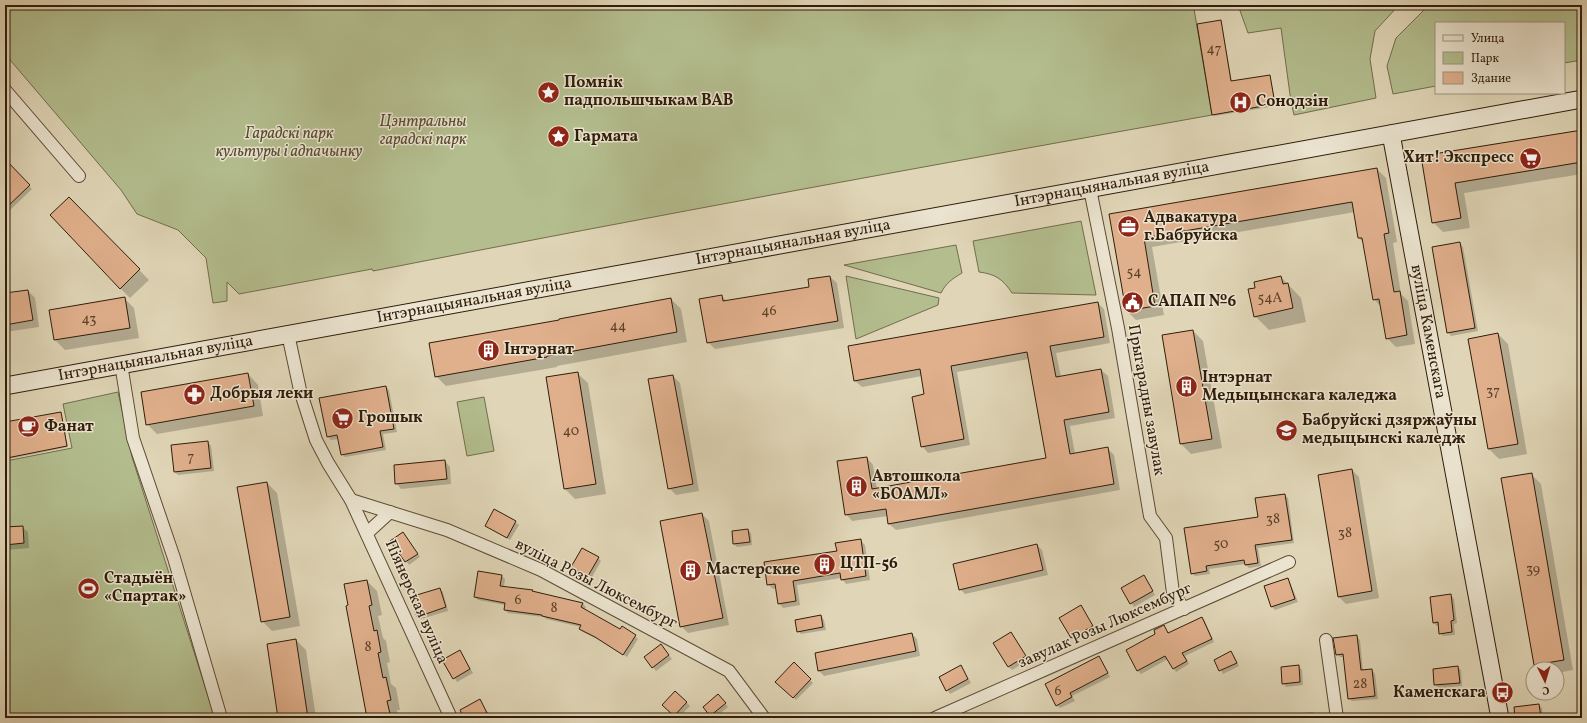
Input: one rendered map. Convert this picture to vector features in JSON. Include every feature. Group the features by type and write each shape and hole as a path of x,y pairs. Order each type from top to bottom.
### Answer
{"main road":[{"name":"Інтэрнацыянальная вуліца","path":"5,386 1582,100"},
{"name":"вуліца Каменскага","path":"1391,134 1500,718"}],"street":[{"path":"5,90 79,176"},
{"name":"Прыгарадны завулак","path":"1090,189 1118,328 1150,516 1166,538 1173,593 1184,609"},
{"name":"Піянерская вуліца","path":"288,334 300,390 316,440 328,463 352,500 451,718"},
{"path":"121,364 134,438 174,558 221,718"},
{"name":"вуліца Розы Люксембург","path":"352,500 447,530 541,570 729,671 764,718"},
{"path":"366,533 390,512"},
{"name":"завулак Розы Люксембург","path":"935,718 1289,562"},
{"path":"1326,640 1337,718"}],"green space":[{"name":"Цэнтральны гарадскі парк","path":"5,5 1234,5 1194,9 1212,115 582,230 373,271 372,269 239,294 227,282 227,301 213,303 206,258 178,230 137,214 121,190 5,54"},
{"path":"1238,5 1399,5 1375,31 1370,59 1376,98 1294,115 1281,28 1248,33"},
{"path":"1433,5 1582,5 1582,60 1565,63 1565,22 1435,22 1435,86 1393,94 1387,66 1396,38 1426,8"},
{"path":"1081,221 1096,295 1012,293 998,278 990,274 979,272 973,241"},
{"path":"956,245 962,273 945,286 941,293 844,265"},
{"path":"846,276 939,298 938,305 856,339"},
{"name":"Стадыён «Спартак»","path":"118,392 132,457 215,718 5,718 5,459 6,461 72,448 63,404"},
{"path":"484,397 494,451 467,456 457,402"}],"building":[{"path":"1221,20 1231,81 1270,75 1275,104 1212,115 1197,24"},
{"path":"1582,130 1582,162 1455,183 1461,218 1432,223 1421,156"},
{"path":"5,159 30,185 5,209"},
{"path":"1377,168 1389,233 1384,234 1394,292 1400,291 1407,335 1386,339 1379,299 1373,300 1362,238 1358,238 1352,202 1144,238 1155,306 1126,311 1109,214"},
{"path":"69,197 140,269 120,289 50,215"},
{"path":"1460,242 1475,328 1447,333 1432,247"},
{"path":"830,276 838,321 707,343 699,299 722,295 723,301 809,287 808,279"},
{"path":"1281,276 1283,284 1288,283 1293,308 1254,317 1248,289 1255,288 1254,282"},
{"path":"28,290 33,320 5,325 5,293"},
{"path":"125,297 130,328 54,340 49,310"},
{"path":"671,298 677,332 435,377 429,343"},
{"path":"1098,302 1104,337 1050,346 1056,377 1101,369 1109,412 1064,420 1070,454 1108,447 1114,484 888,524 886,509 845,515 837,461 867,457 872,489 1046,458 1027,352 951,366 964,439 921,447 912,397 924,394 920,369 854,381 848,346"},
{"name":"Інтэрнат Медыцынскага каледжа","path":"1193,330 1212,439 1180,444 1162,335"},
{"path":"1498,333 1518,444 1488,449 1468,339"},
{"path":"578,372 596,484 564,489 546,377"},
{"path":"248,373 254,406 146,425 141,392"},
{"path":"673,375 693,484 668,489 648,379"},
{"path":"386,386 394,429 380,431 383,447 341,455 337,435 327,437 319,398"},
{"path":"61,412 67,446 7,458 5,448 5,422"},
{"path":"208,441 211,468 174,472 171,445"},
{"path":"445,460 447,479 395,484 394,465"},
{"path":"1352,469 1372,591 1338,597 1318,475"},
{"path":"1532,473 1564,660 1533,661 1501,478"},
{"path":"267,482 290,617 261,622 237,487"},
{"path":"1285,494 1292,540 1255,545 1258,563 1245,565 1244,560 1206,566 1207,571 1191,574 1184,528 1258,517 1255,498"},
{"path":"494,509 516,521 507,538 485,526"},
{"name":"Мастерские","path":"702,513 723,618 680,627 660,521"},
{"path":"23,526 24,543 5,545 5,527"},
{"path":"748,529 750,542 733,544 732,531"},
{"path":"403,532 418,554 405,562 390,541"},
{"path":"861,539 866,576 841,580 840,573 793,581 796,601 778,604 775,584 767,585 764,562 837,551 835,543"},
{"path":"1037,544 1043,570 959,590 953,564"},
{"path":"582,548 599,557 588,576 571,567"},
{"path":"478,571 502,575 500,586 533,590 532,591 583,603 581,607 620,629 622,626 636,635 623,655 595,637 579,629 581,625 542,615 504,610 505,603 474,597"},
{"path":"1144,575 1153,591 1130,604 1121,588"},
{"path":"1288,578 1295,599 1271,607 1264,586"},
{"path":"367,580 372,605 369,606 374,631 377,630 381,652 378,653 383,678 386,677 391,700 387,701 391,718 367,718 346,606 348,605 344,584"},
{"path":"440,588 446,607 417,617 410,597"},
{"path":"1451,594 1454,620 1451,621 1452,632 1439,634 1438,622 1433,623 1430,597"},
{"path":"1081,605 1093,626 1071,638 1059,618"},
{"path":"821,615 823,627 797,632 795,620"},
{"path":"1202,617 1212,639 1182,653 1187,661 1173,669 1165,656 1137,671 1126,650 1155,634 1154,630 1164,625 1168,633"},
{"path":"1011,632 1026,656 1008,667 993,643"},
{"path":"912,633 916,651 818,671 815,653"},
{"path":"1357,635 1361,670 1372,669 1375,696 1348,699 1343,654 1336,655 1333,638"},
{"path":"296,639 308,718 278,718 267,644"},
{"path":"661,644 669,655 652,668 644,657"},
{"path":"460,650 470,669 453,679 442,660"},
{"path":"1231,651 1237,663 1219,671 1214,660"},
{"path":"1099,656 1108,673 1070,693 1072,697 1056,706 1045,684"},
{"path":"794,662 811,679 793,698 775,682"},
{"path":"961,665 968,679 946,691 939,677"},
{"path":"1299,665 1300,682 1282,684 1281,667"},
{"path":"1458,666 1460,683 1434,685 1433,669"},
{"path":"675,691 687,702 674,716 662,705"},
{"path":"718,694 726,703 710,716 703,707"},
{"path":"480,699 487,713 478,718 464,718 460,710"},
{"path":"1539,704 1541,718 1515,718 1514,707"}],"place":[{"name":"Помнік падпольшчыкам ВАВ","path":"549,92"},
{"name":"Сонодзін","path":"1241,102"},
{"name":"Гармата","path":"559,137"},
{"name":"Хит! Экспресс","path":"1530,158"},
{"name":"Адвакатура г.Бабруйска","path":"1128,227"},
{"name":"САПАП №6","path":"1133,302"},
{"name":"Інтэрнат","path":"488,350"},
{"name":"Інтэрнат Медыцынскага каледжа","path":"1187,387"},
{"name":"Добрыя леки","path":"194,394"},
{"name":"Грошык","path":"342,418"},
{"name":"Фанат","path":"28,427"},
{"name":"Бабруйскі дзяржаўны медыцынскі каледж","path":"1286,430"},
{"name":"Автошкола «БОАМЛ»","path":"856,486"},
{"name":"ЦТП-56","path":"825,564"},
{"name":"Мастерские","path":"691,570"},
{"name":"Стадыён «Спартак»","path":"89,588"},
{"name":"Каменскага","path":"1502,693"}],"park label":[{"name":"Гарадскі парк культуры і адпачынку","path":"289,143"}]}
